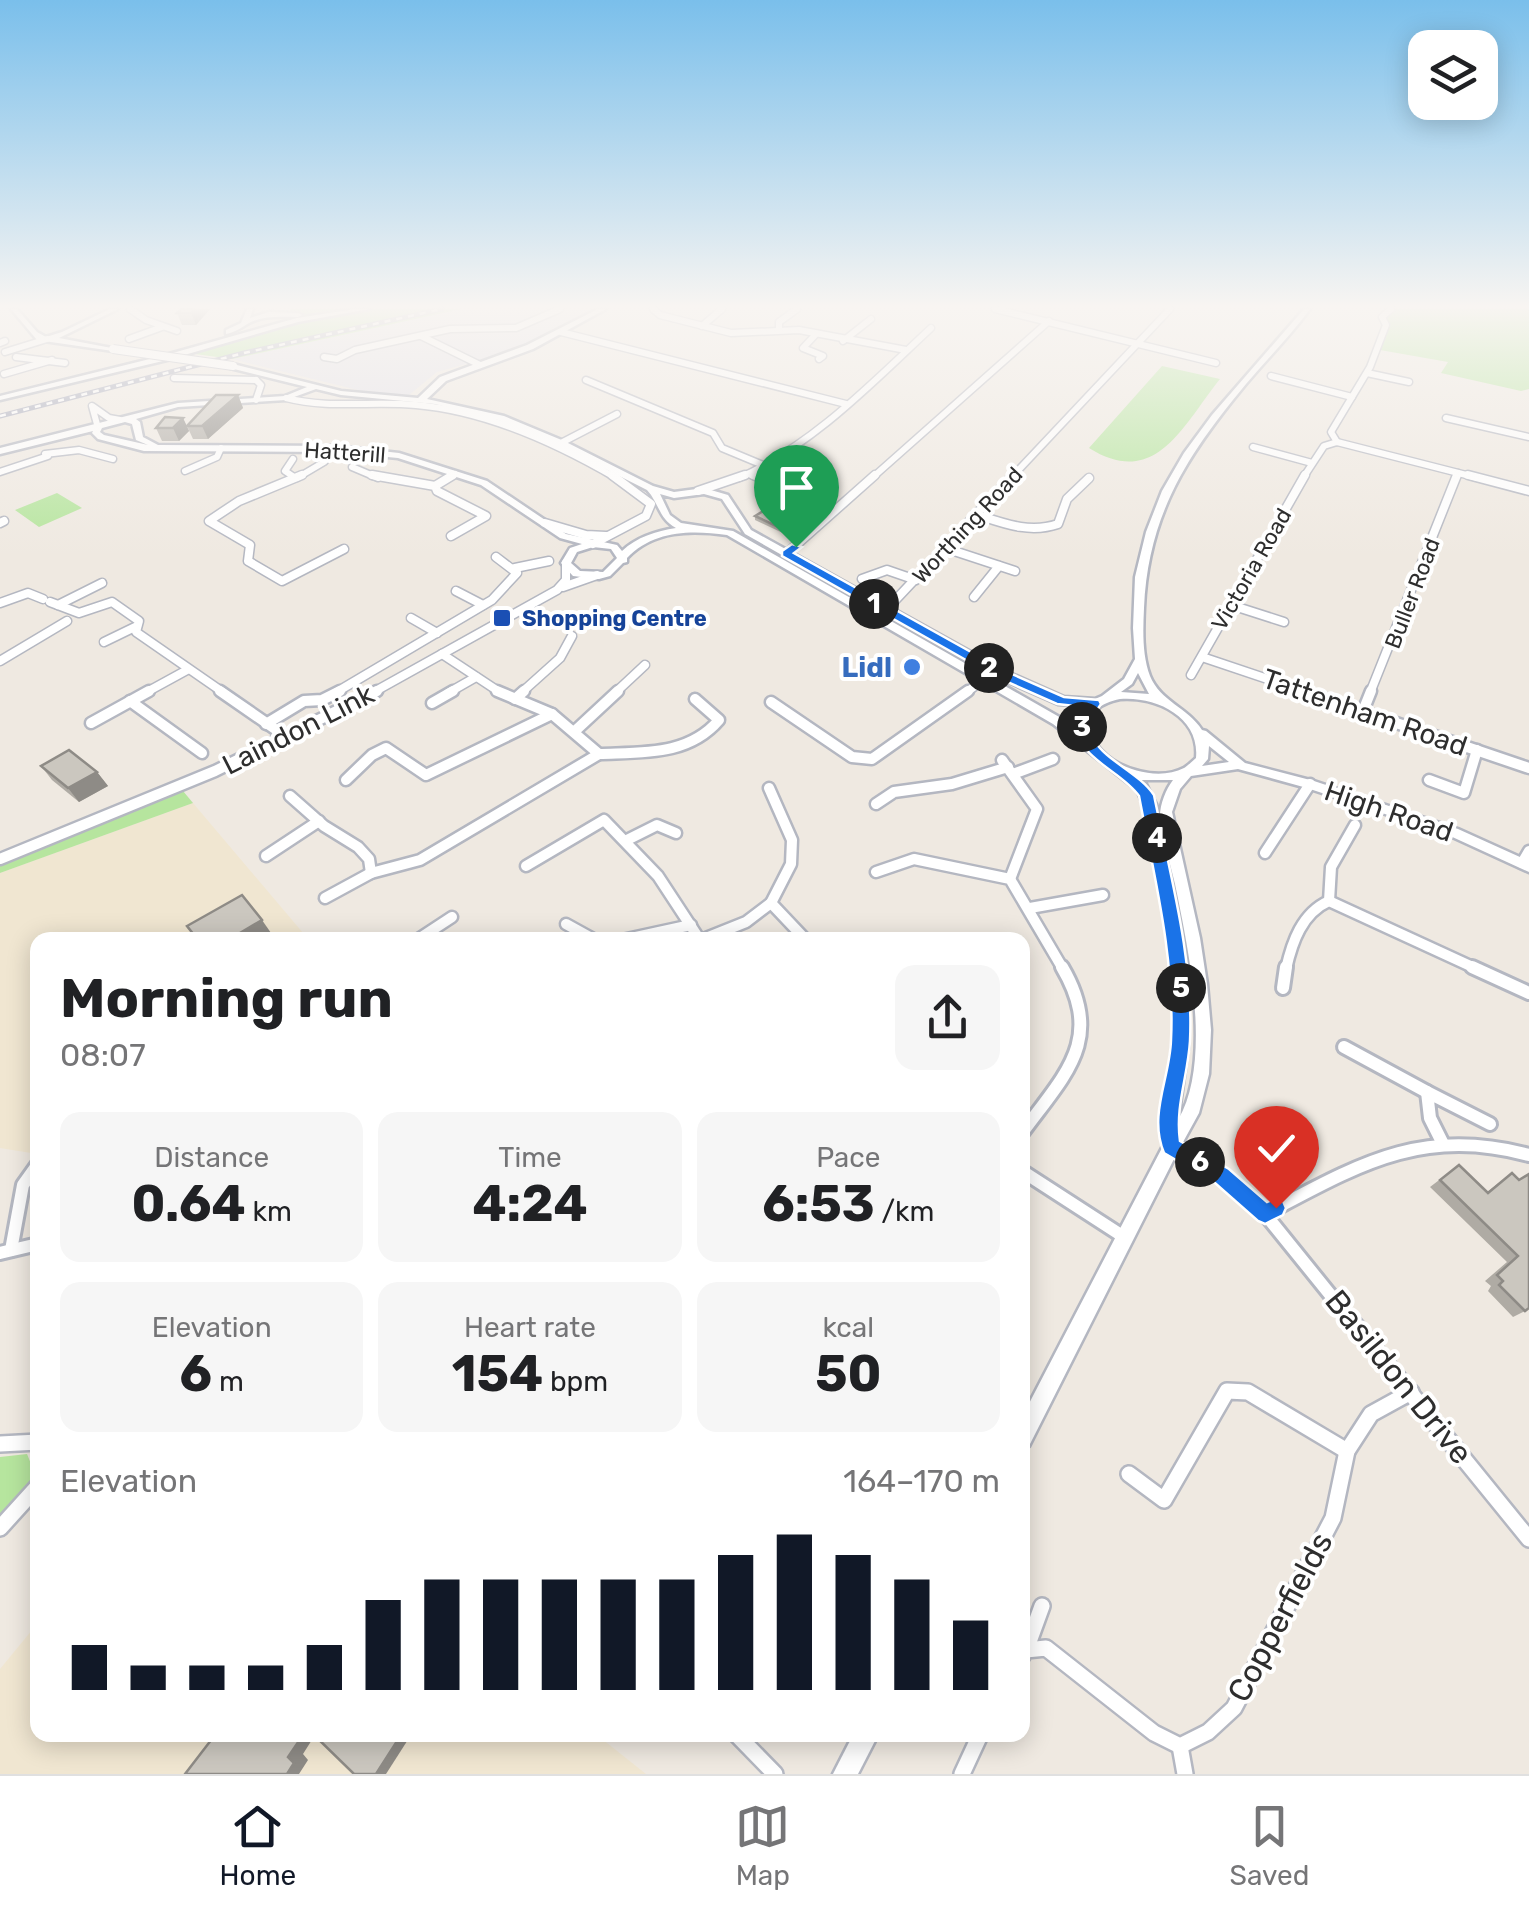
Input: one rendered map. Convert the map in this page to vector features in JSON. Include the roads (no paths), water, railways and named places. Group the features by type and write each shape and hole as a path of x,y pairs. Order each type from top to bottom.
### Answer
{"street":[{"path":"13,395 24,392"},
{"path":"0,398 26,392"},
{"path":"256,400 260,392"},
{"path":"286,398 302,392"},
{"path":"339,392 420,400 501,418 562,443 650,488 682,494 739,481"},
{"path":"420,400 429,392"},
{"path":"614,392 712,433 722,448 763,466"},
{"path":"785,392 846,404"},
{"path":"860,392 730,490 732,505 748,532 1036,691 1068,703 1129,695 1166,703"},
{"path":"786,554 970,392"},
{"name":"Worthing Road","path":"886,610 1094,392"},
{"path":"1030,1423 1171,1147 1188,1126 1201,1055 1198,969 1166,812 1174,787 1204,754 1198,730 1148,687 1139,660 1140,570 1160,500 1186,456 1239,392"},
{"path":"1332,392 1352,397"},
{"path":"1355,392 1332,432 1337,442 1529,491"},
{"path":"195,403 286,398 424,406 525,434 646,497 650,504 646,516 597,544"},
{"name":"Hatterill","path":"101,434 122,420 195,403"},
{"name":"Hatterill","path":"0,451 34,442 101,434 122,436 161,413 195,403"},
{"path":"101,434 92,406 101,408 108,418 134,421 144,442 165,447"},
{"path":"562,443 617,414"},
{"path":"1446,418 1529,438"},
{"name":"Hatterill","path":"101,434 140,447 335,449 399,456 496,489 568,539 620,550 623,560"},
{"name":"Victoria Road","path":"1191,675 1312,463 1324,446 1337,442"},
{"path":"185,471 216,457 221,448"},
{"path":"1253,448 1312,463"},
{"path":"0,472 49,457 61,449 86,450 113,459"},
{"path":"325,466 335,449"},
{"path":"293,459 285,471 294,477"},
{"path":"338,466 325,466 294,477 209,521 250,545 248,561 282,581 344,548"},
{"path":"352,467 382,480 435,486 455,474"},
{"name":"Buller Road","path":"1363,711 1458,473"},
{"path":"749,474 790,490"},
{"path":"975,514 1033,532 1044,530 1058,524 1067,500 1089,478"},
{"path":"435,486 437,491 486,516 451,536"},
{"path":"650,488 674,523 730,533 1057,721 1142,787 1150,804 1176,944 1181,1042 1167,1117 1171,1147"},
{"path":"698,492 717,494 732,505"},
{"path":"557,590 566,580 566,561 573,550 644,532 657,524 665,509 682,494"},
{"name":"Hatterill","path":"516,504 529,521 558,544 566,561"},
{"path":"566,561 578,574 597,575 616,569 630,549 656,535 721,523 732,505"},
{"path":"544,522 590,536 618,532"},
{"path":"946,548 1015,571"},
{"path":"496,557 515,568 549,562"},
{"path":"974,597 999,566"},
{"path":"266,724 304,701 322,700 367,677 483,605 516,575 515,568"},
{"path":"864,575 887,570 916,580"},
{"name":"Laindon Link","path":"0,859 101,822 288,738 557,590 597,575"},
{"path":"50,602 102,583"},
{"path":"967,584 980,588"},
{"path":"456,591 483,605"},
{"path":"0,592 9,598"},
{"path":"0,604 28,592 79,613 112,602 138,621 136,629"},
{"path":"1231,605 1285,622"},
{"path":"411,618 437,633"},
{"path":"0,661 67,622"},
{"path":"104,642 136,629"},
{"path":"136,629 186,670 288,738"},
{"path":"515,699 560,658 572,636"},
{"path":"442,654 515,699 552,714 576,730 599,754"},
{"name":"Tattenham Road","path":"1202,657 1529,768"},
{"path":"1092,749 1081,723 1097,702 1128,681 1139,660"},
{"path":"576,730 646,665"},
{"path":"90,724 186,670"},
{"path":"432,703 476,677"},
{"path":"771,702 852,757 872,759 985,679"},
{"path":"324,898 371,873 420,860 599,754 691,746 711,734 719,720 694,699"},
{"path":"130,702 202,753"},
{"path":"346,780 372,754 386,748 416,772 426,775 552,714"},
{"name":"High Road","path":"1198,730 1228,757 1245,766"},
{"path":"1429,780 1464,793 1476,750"},
{"path":"876,804 894,792 952,784 1008,767 1053,759"},
{"name":"High Road","path":"1189,773 1220,764 1245,766 1310,784 1527,860"},
{"path":"1008,767 1037,810 1010,879"},
{"path":"1117,769 1148,779 1189,773"},
{"path":"1265,853 1310,784"},
{"path":"721,932 746,922 771,902 792,864 792,840 769,788"},
{"path":"290,796 358,847 369,860 371,873"},
{"path":"526,866 604,820 670,887 696,932"},
{"path":"266,856 319,821"},
{"path":"627,840 655,823 666,824 676,833"},
{"path":"1328,901 1331,867 1356,825"},
{"path":"876,872 914,859 1010,879 1030,908 1080,998 1076,1059 1030,1122"},
{"path":"1030,908 1103,894"},
{"path":"1282,988 1288,960 1306,919 1318,903 1328,901 1529,992"},
{"path":"771,902 799,932"},
{"path":"429,932 452,916"},
{"path":"566,924 580,932"},
{"path":"659,932 691,925"},
{"path":"1344,1046 1490,1124"},
{"path":"1427,1092 1430,1118 1443,1144"},
{"path":"1265,1214 1376,1157 1443,1144 1513,1149 1529,1155"},
{"name":"Basildon Drive","path":"1171,1147 1222,1176 1265,1214 1529,1539"},
{"path":"30,1174 22,1185 5,1251 30,1246"},
{"path":"1030,1177 1124,1237"},
{"path":"1129,1474 1164,1500 1184,1477 1203,1432 1227,1391 1248,1392 1347,1451"},
{"name":"Copperfields","path":"1180,1746 1208,1732 1234,1708 1326,1532 1347,1451 1371,1414 1410,1392"},
{"path":"0,1444 30,1442"},
{"path":"0,1528 30,1495"},
{"path":"1030,1637 1042,1606"},
{"path":"1030,1652 1046,1648 1154,1732 1180,1746 1185,1774"},
{"path":"744,1742 776,1774"},
{"path":"845,1774 862,1742"},
{"path":"962,1774 977,1742"}],"railway":[{"path":"0,416 94,392"}],"place":[{"name":"Shopping Centre","path":"502,618"},
{"name":"Lidl","path":"912,667"}]}
